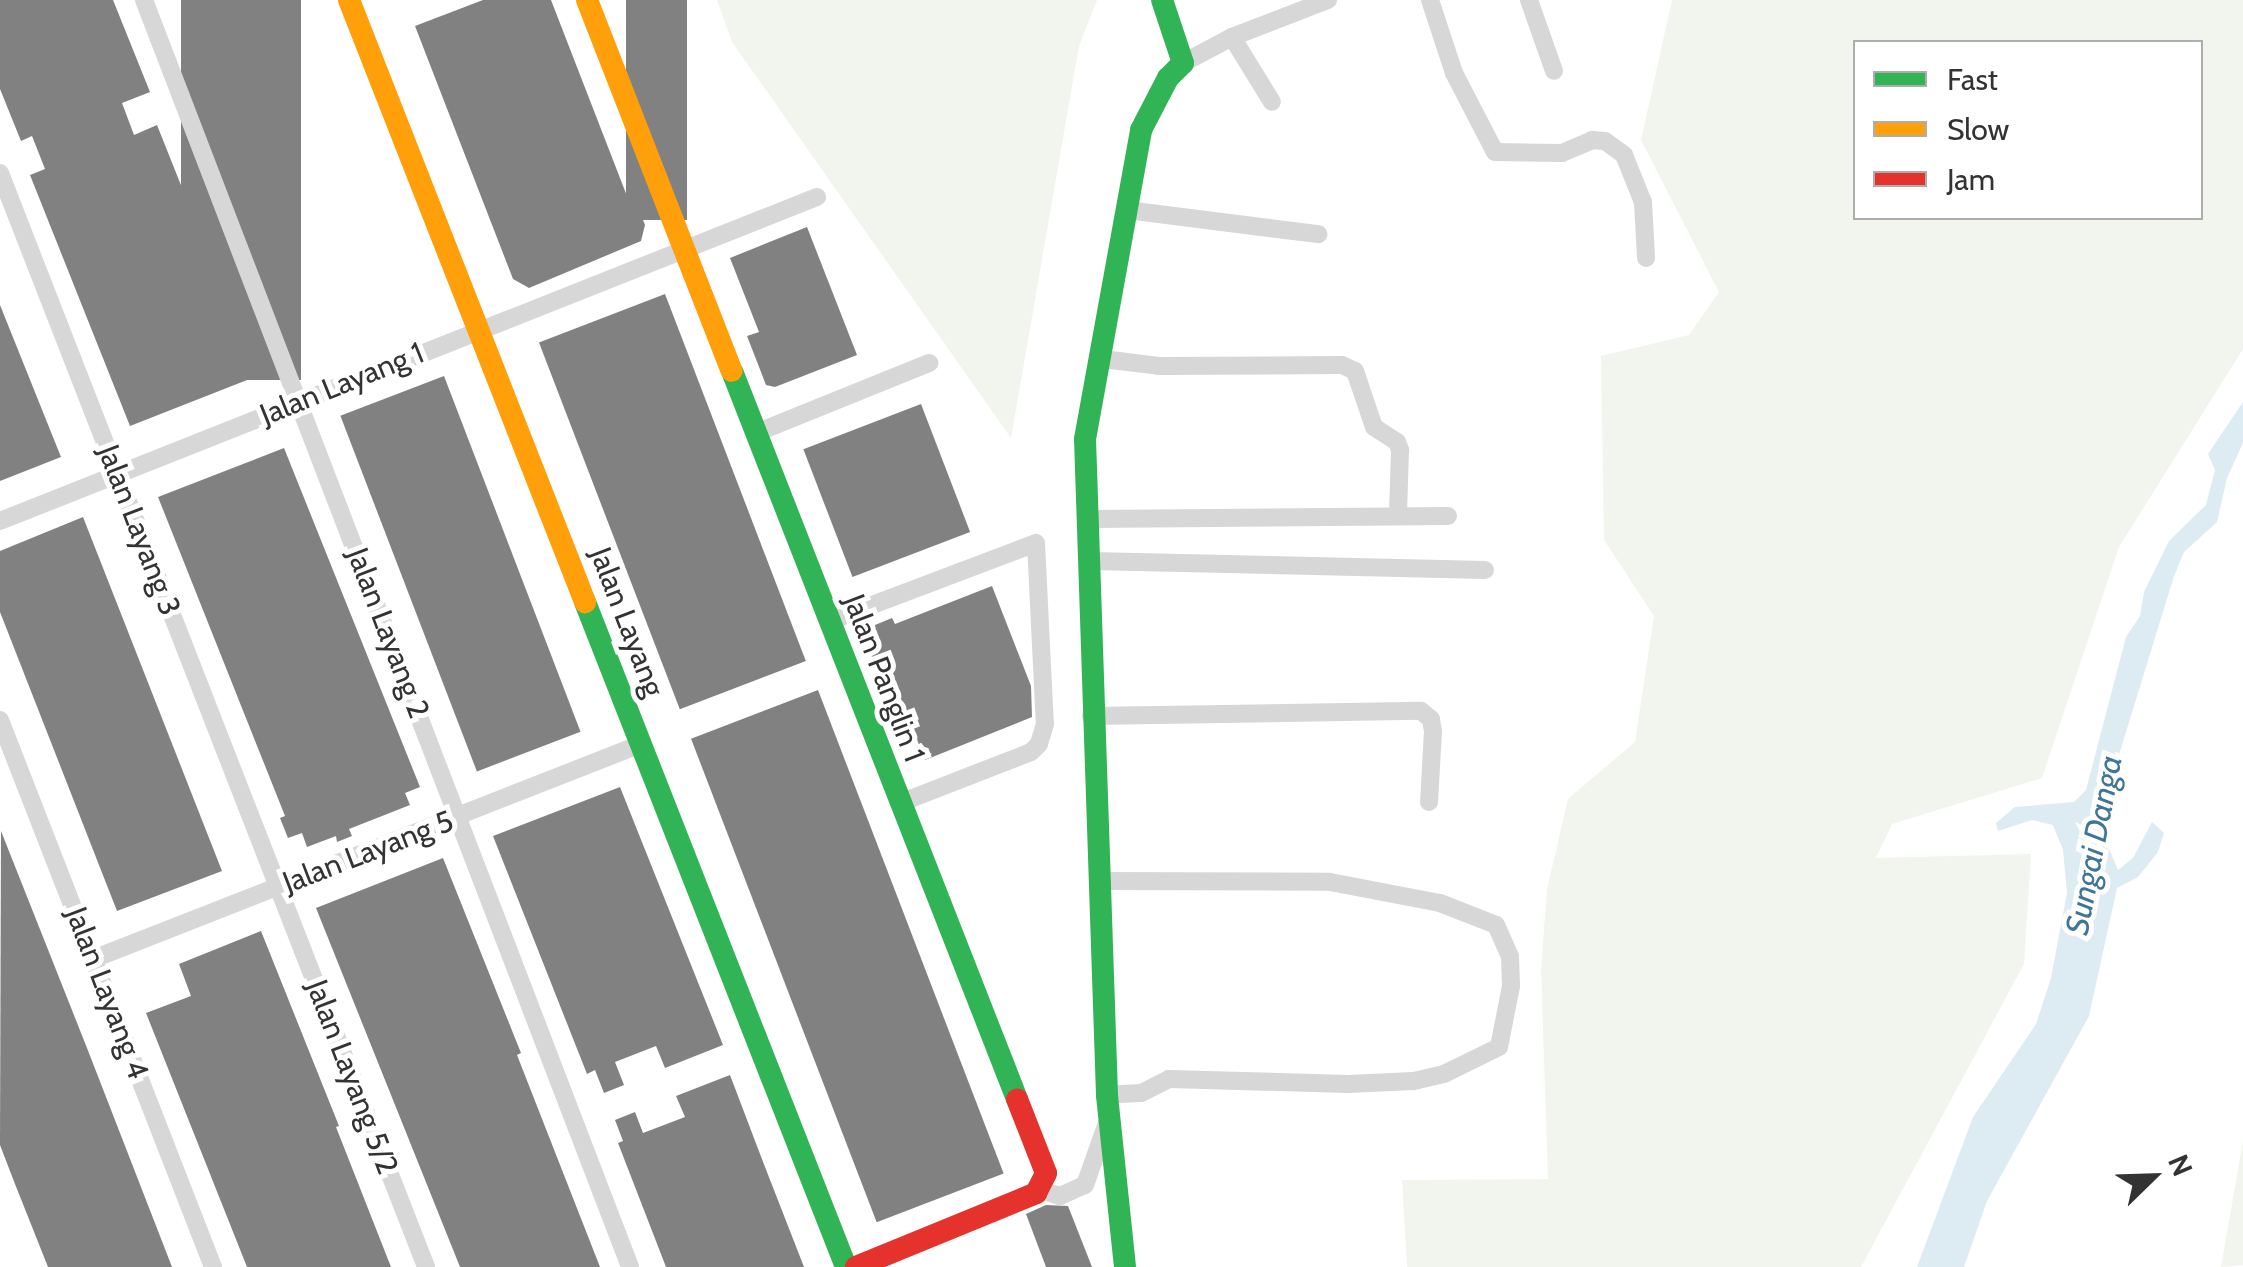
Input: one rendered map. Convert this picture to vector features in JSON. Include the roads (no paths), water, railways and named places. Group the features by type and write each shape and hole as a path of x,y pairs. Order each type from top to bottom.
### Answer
{"street":[{"name":"Jalan Layang 2","path":"144,0 630,1267"},
{"name":"Jalan Layang","path":"349,0 846,1267"},
{"name":"Jalan Panglin 1","path":"587,0 1046,1173 1041,1190"},
{"path":"1162,0 1182,63"},
{"path":"1125,1267 1108,1107 1091,716 1091,562 1085,439 1104,359 1141,130 1168,78 1182,63 1232,37 1328,0"},
{"path":"1430,0 1454,73 1495,152 1562,153 1592,140 1606,141 1624,156 1643,202 1646,258"},
{"path":"1529,0 1554,71"},
{"path":"1232,37 1272,102"},
{"name":"Jalan Layang 3","path":"0,173 278,888"},
{"name":"Jalan Layang 1","path":"0,521 817,197"},
{"path":"1127,210 1318,234"},
{"path":"1104,359 1159,366 1342,365 1355,371 1374,427 1397,442 1400,450 1398,514"},
{"path":"756,432 929,363"},
{"path":"1090,519 1448,516"},
{"path":"830,620 1036,544 1044,724 1039,744 1031,752 900,803"},
{"path":"1091,562 1484,570"},
{"path":"1091,716 1421,710 1431,719 1433,731 1429,802"},
{"name":"Jalan Layang 4","path":"0,720 213,1267"},
{"name":"Jalan Layang 5","path":"93,959 642,744"},
{"path":"856,1267 1041,1190 1060,1196 1084,1185 1108,1107 1169,1079 1348,1084 1413,1081 1444,1074 1499,1047 1512,986 1510,956 1496,925 1440,903 1330,882 1098,882"},
{"name":"Jalan Layang 5/2","path":"278,888 426,1267"}],"water":[{"name":"Sungai Danga","path":"2243,402 2243,443 2227,478 2217,522 2184,552 2174,576 2102,810 2105,839 2118,870 2133,858 2152,822 2164,833 2158,852 2138,877 2117,888 2089,1016 1987,1201 1964,1267 1917,1267 1973,1117 2036,1024 2051,978 2067,893 2063,850 2053,825 2032,820 1998,831 1996,823 2015,807 2074,802 2086,790 2126,637 2140,616 2144,592 2169,541 2206,505 2215,470 2208,454"}]}
